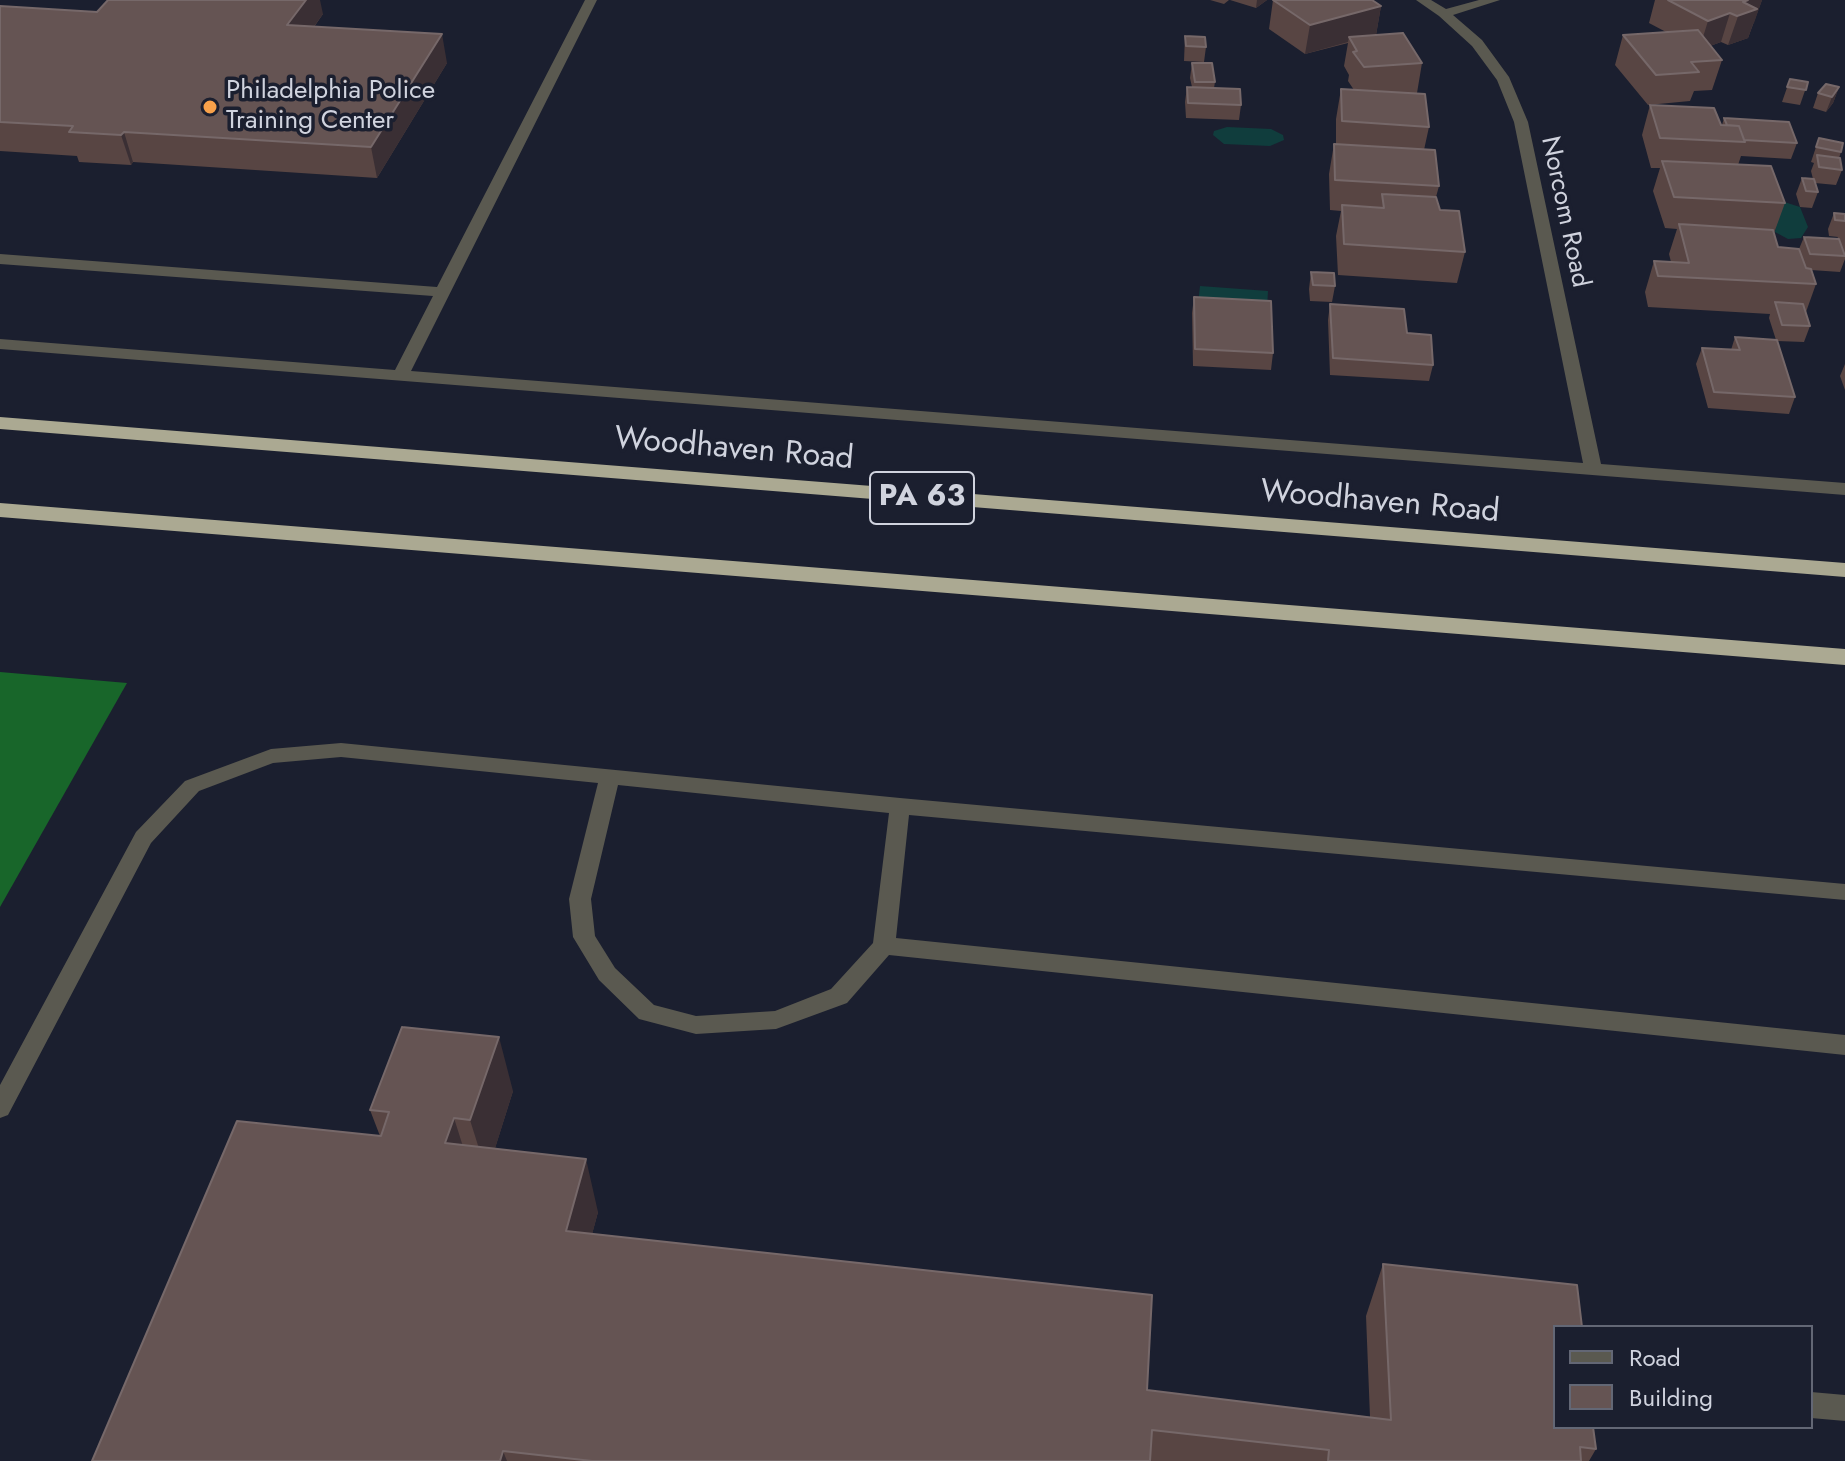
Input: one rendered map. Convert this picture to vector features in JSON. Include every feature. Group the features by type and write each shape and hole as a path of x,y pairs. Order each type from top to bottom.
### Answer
{"highway":[{"name":"Woodhaven Road","path":"0,423 1845,570"},
{"path":"0,510 1845,657"}],"street":[{"path":"400,376 591,0"},
{"name":"Norcom Road","path":"1422,0 1444,13 1477,43 1504,80 1521,122 1593,470"},
{"path":"1444,13 1494,0"},
{"path":"0,259 444,292"},
{"name":"Woodhaven Road","path":"0,344 1845,489"},
{"path":"0,1108 143,838 192,786 271,756 341,750 900,806 1845,892"},
{"path":"610,776 580,899 584,937 607,974 647,1012 696,1025 776,1020 839,996 884,946 900,806"},
{"path":"884,946 1845,1045"},
{"path":"1813,1405 1845,1408"}],"green space":[{"path":"0,672 127,683 0,907"}],"shaded area":[{"path":"1227,127 1271,129 1283,135 1284,140 1270,146 1224,144 1213,135 1214,131"},
{"path":"1778,200 1800,207 1808,227 1801,238 1788,239 1775,232"},
{"path":"1200,286 1268,291 1267,309 1198,304"}],"building":[{"name":"Philadelphia Police Training Center","path":"108,0 306,0 287,25 442,34 371,147 124,132 121,135 69,132 73,126 0,122 0,6 97,12"},
{"path":"1273,0 1372,0 1381,6 1310,25"},
{"path":"1668,0 1748,0 1743,2 1757,9 1737,16 1730,13 1708,21"},
{"path":"1698,30 1722,60 1691,62 1699,72 1656,75 1623,35"},
{"path":"1403,33 1422,63 1364,67 1353,52 1357,51 1349,37"},
{"path":"1185,36 1205,37 1206,47 1186,46"},
{"path":"1192,63 1212,63 1215,82 1195,82"},
{"path":"1790,79 1808,82 1806,90 1787,87"},
{"path":"1826,84 1839,87 1832,97 1818,93"},
{"path":"1187,87 1240,89 1241,105 1188,103"},
{"path":"1341,89 1425,94 1429,127 1342,121"},
{"path":"1650,105 1714,108 1721,125 1739,126 1745,142 1660,138"},
{"path":"1724,118 1789,122 1797,143 1744,140 1739,126 1727,125"},
{"path":"1819,138 1843,143 1841,152 1816,147"},
{"path":"1334,144 1435,150 1439,186 1335,180"},
{"path":"1817,155 1840,158 1842,170 1819,167"},
{"path":"1662,161 1771,166 1785,203 1674,197"},
{"path":"1802,178 1814,179 1818,192 1806,191"},
{"path":"1382,194 1436,197 1440,210 1459,211 1465,252 1344,244 1342,205 1384,208"},
{"path":"1834,213 1845,214 1845,221 1835,220"},
{"path":"1679,224 1773,230 1778,247 1799,249 1816,284 1658,276 1654,261 1689,263"},
{"path":"1804,237 1839,239 1845,256 1810,254"},
{"path":"1311,272 1334,273 1335,286 1313,285"},
{"path":"1194,297 1271,301 1273,353 1195,349"},
{"path":"1775,302 1803,304 1810,326 1782,325"},
{"path":"1330,304 1404,309 1407,333 1431,335 1433,365 1333,358"},
{"path":"1735,337 1777,340 1795,397 1714,392 1702,348 1740,350"},
{"path":"402,1027 499,1037 470,1120 454,1118 445,1143 586,1159 566,1231 1152,1295 1147,1390 1391,1420 1383,1264 1577,1285 1582,1325 1553,1325 1553,1429 1593,1429 1596,1449 1580,1447 1581,1461 1328,1461 1329,1450 1152,1430 1150,1461 592,1461 503,1451 500,1461 92,1461 237,1121 381,1136 389,1112 370,1110"}],"place":[{"name":"Philadelphia Police Training Center","path":"210,107"}]}
